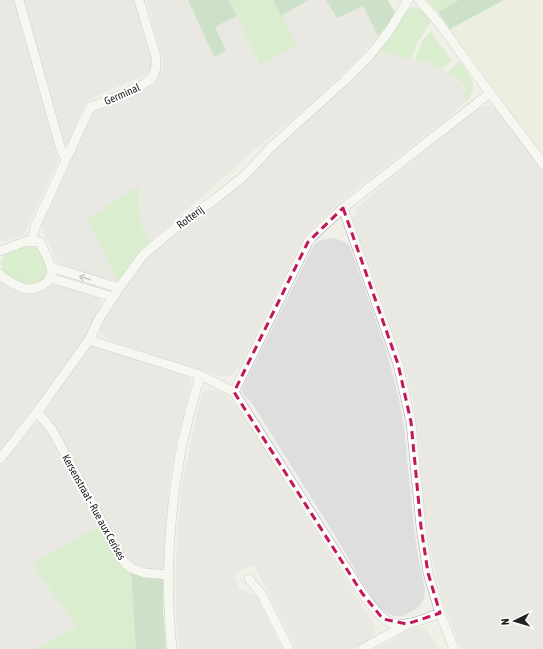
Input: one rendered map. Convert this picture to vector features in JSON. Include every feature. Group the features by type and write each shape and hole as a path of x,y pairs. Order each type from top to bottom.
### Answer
{"street":[{"path":"19,0 61,150 66,159"},
{"name":"Germinal","path":"32,241 35,227 87,114 92,108 144,84 153,76 156,65 156,57 139,0"},
{"name":"Rotterij","path":"0,460 89,340 99,319 143,255 152,246 245,175 270,148 344,82 383,39 408,0"},
{"path":"419,0 439,24 543,164"},
{"path":"234,392 308,242 343,208 490,93"},
{"path":"343,208 398,364 411,422 420,527 428,573 440,613 454,649"},
{"path":"0,251 27,241 40,242 51,267 50,278 46,283 28,290 20,288 2,277 0,274"},
{"path":"51,267 119,288"},
{"path":"50,278 113,297"},
{"path":"89,340 200,375 234,392 362,593 383,619 395,624 407,624"},
{"path":"172,649 168,601 170,535 180,454 189,413 200,375"},
{"name":"Kersenstraat - Rue aux Cerises","path":"37,412 52,430 124,562 131,568 145,573 168,575"},
{"path":"249,579 262,595 289,649"},
{"path":"362,649 407,624 440,613"}],"highlighted area":[{"path":"343,208 398,364 411,422 421,527 428,573 440,613 407,624 383,619 362,593 234,392 308,242"}],"shaded area":[{"path":"0,0 15,0 58,153 57,162 25,232 19,237 5,241 0,240"},
{"path":"24,0 134,0 150,55 151,70 147,74 96,96 88,101 83,108 69,142 66,144 63,142"},
{"path":"146,0 188,0 214,57 215,27 237,16 260,65 297,45 281,16 309,0 326,0 337,18 363,6 378,36 359,58 313,102 253,151 150,242 143,229 139,215 137,187 118,282 91,275 58,263 44,234 42,223 86,124 94,114 100,108 153,85 158,79 162,70 163,62"},
{"path":"378,51 384,54 397,55 411,60 429,63 455,76 463,86 466,95 465,102 442,123 340,202 304,237 236,372 230,376 222,377 109,340 104,336 100,332 100,320 125,283 156,248"},
{"path":"488,105 496,109 543,173 543,649 461,649 445,608 437,581 429,541 423,499 420,451 414,406 405,367 353,218 357,208 389,180 475,111"},
{"path":"333,238 349,245 385,346 398,395 404,427 414,529 425,589 424,599 421,604 416,609 403,616 393,616 378,606 252,403 243,394 242,389 314,245 321,240"},
{"path":"0,280 22,293 32,295 54,285 61,285 98,297 101,300 98,312 86,339 0,451"},
{"path":"93,345 102,346 190,378 191,384 178,437 169,484 164,573 149,572 128,564 46,418 46,409 88,348"},
{"path":"214,390 221,392 241,411 360,603 374,623 375,631 373,636 366,642 352,649 296,649 254,564 233,575 240,589 256,595 282,649 179,649 176,616 176,556 181,491 202,394 205,391"},
{"path":"37,423 46,425 100,526 77,627 35,649 0,649 0,467"},
{"path":"421,627 426,630 438,649 376,649 409,630"}],"green space":[{"path":"188,0 229,0 237,16 215,27 226,51 214,57"},
{"path":"229,0 273,0 297,45 260,65"},
{"path":"273,0 309,0 281,16"},
{"path":"326,0 388,0 396,15 378,36 363,6 337,18"},
{"path":"427,0 459,0 438,12"},
{"path":"459,0 504,0 450,29 438,12"},
{"path":"504,0 543,0 543,145 539,149 450,29"},
{"path":"414,7 424,12 431,22 418,41 411,60 397,55 384,54 378,51 405,13 410,8"},
{"path":"431,32 452,60 442,69 429,63 415,60 425,37"},
{"path":"459,61 470,76 473,85 473,90 467,102 465,102 466,97 464,87 460,80 447,72"},
{"path":"138,187 139,215 143,229 150,242 129,264 123,278 118,282 87,219"},
{"path":"28,246 39,250 47,268 47,274 42,281 36,284 26,285 5,274 1,264 3,257 7,254"},
{"path":"100,526 123,568 127,572 131,573 136,649 35,649 77,627 32,564"},
{"path":"131,573 163,578 163,609 166,649 136,649"}]}
